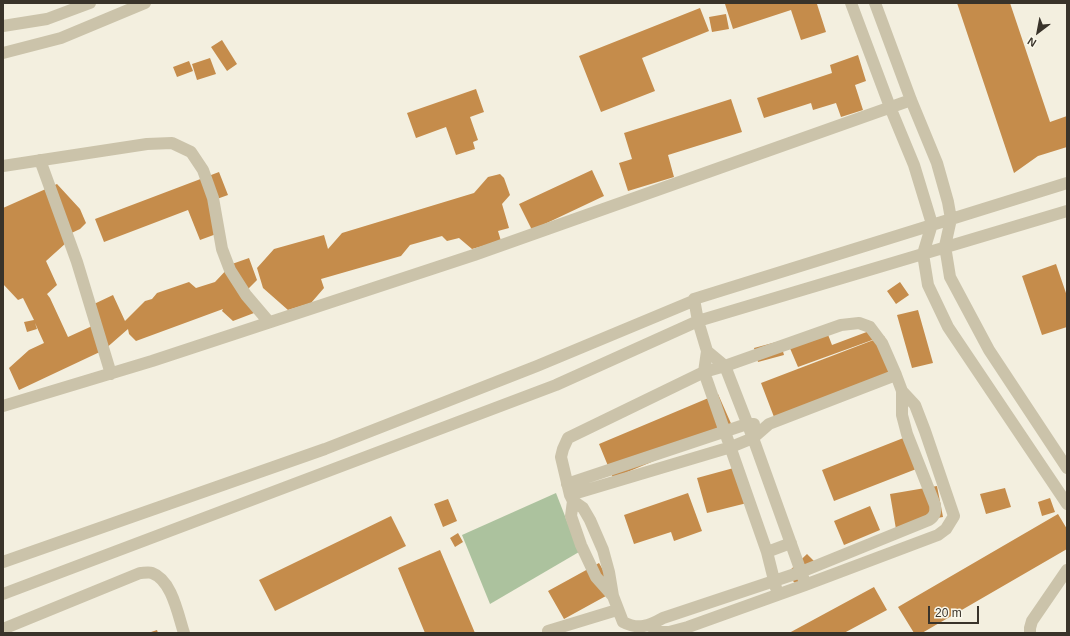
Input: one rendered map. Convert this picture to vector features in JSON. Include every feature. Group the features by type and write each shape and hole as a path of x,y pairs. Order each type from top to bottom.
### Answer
{"street":[{"path":"3,26 47,19 90,3"},
{"path":"3,54 61,38 145,3"},
{"path":"851,3 890,107 914,165 932,224 923,254 928,285 948,327 1067,504"},
{"path":"876,3 911,100 937,163 948,202 950,219 944,246 950,277 989,350 1067,468"},
{"path":"3,406 111,374 474,255 911,100"},
{"path":"3,166 147,144 172,143 191,152 203,170 213,198 222,249 230,270 246,295 269,322"},
{"path":"40,160 77,262 111,374"},
{"path":"3,562 325,449 537,366 693,301 694,299 932,224 1067,184"},
{"path":"3,594 556,385 698,321 923,254 944,246 1067,211"},
{"path":"694,299 698,321 707,351 704,372 767,552 774,581 779,594"},
{"path":"613,596 596,577 571,516 570,494 561,457 568,438 704,372 841,325 859,323 870,327 882,343 902,391 914,406 925,431 954,516 946,529 938,535 688,627 669,632 657,632 650,625"},
{"path":"707,351 725,366 753,438 805,585"},
{"path":"570,494 731,447 753,438 769,424 896,375"},
{"path":"902,391 902,415 908,434 935,511 946,529"},
{"path":"570,494 725,431 747,424 769,424"},
{"path":"570,494 583,508 603,550 613,596 617,610 623,622 630,626 639,627 650,625 663,618 801,572 929,520 935,511"},
{"path":"767,552 791,543"},
{"path":"1030,633 1032,621 1067,570"},
{"path":"3,629 140,573 152,572 162,579 169,590 184,633"},
{"path":"548,631 617,610"}],"green space":[{"path":"556,493 579,552 490,604 462,535"}],"building":[{"path":"820,3 817,4 826,32 801,40 791,10 733,29 725,4"},
{"path":"957,3 1010,3 1050,122 1067,116 1067,147 1038,156 1014,173"},
{"path":"700,8 709,31 642,58 655,91 601,112 579,56"},
{"path":"726,14 729,29 712,32 709,17"},
{"path":"222,40 237,64 227,71 211,47"},
{"path":"858,55 866,81 855,85 863,110 841,117 836,103 813,110 811,103 764,118 757,98 832,73 830,65"},
{"path":"210,58 216,74 197,80 192,64"},
{"path":"189,61 193,71 177,77 173,67"},
{"path":"476,89 484,112 470,117 478,140 473,142 475,149 456,155 446,127 416,138 407,113"},
{"path":"731,99 742,132 668,155 674,177 628,191 619,163 632,159 624,133"},
{"path":"592,170 604,196 532,230 519,204"},
{"path":"219,172 228,195 214,200 219,233 200,240 188,210 104,242 95,219"},
{"path":"500,174 504,178 510,195 502,204 509,228 498,231 501,241 472,249 459,238 447,241 442,236 410,245 401,256 321,279 324,288 311,303 288,310 263,288 257,268 274,249 324,235 328,249 342,233 474,193 488,177"},
{"path":"57,184 80,209 86,223 80,229 63,237 66,243 46,261 57,285 47,294 68,337 101,322 94,304 113,295 125,321 145,301 152,299 157,293 189,282 196,288 215,282 232,264 249,258 257,280 246,291 254,313 233,321 222,311 223,309 136,341 129,334 128,329 104,350 19,390 9,368 29,350 44,343 35,323 37,329 27,332 24,322 34,320 23,298 18,300 3,284 3,208"},
{"path":"1056,264 1067,296 1067,327 1042,335 1022,276"},
{"path":"900,282 909,295 896,304 887,291"},
{"path":"918,310 933,363 912,368 897,315"},
{"path":"872,330 875,339 798,367 789,346 827,332 832,345"},
{"path":"884,336 898,370 774,417 761,383"},
{"path":"780,341 784,355 758,362 754,348"},
{"path":"718,394 733,428 613,478 599,444"},
{"path":"911,435 924,466 834,501 822,470"},
{"path":"741,466 751,502 707,513 697,478"},
{"path":"937,486 943,517 913,522 897,535 890,494"},
{"path":"1005,488 1011,507 986,514 980,494"},
{"path":"688,493 702,531 674,541 671,532 634,544 624,515"},
{"path":"1050,498 1055,512 1042,516 1038,502"},
{"path":"448,499 457,521 443,527 434,504"},
{"path":"870,506 880,530 844,545 834,521"},
{"path":"1058,514 1067,529 1067,549 922,633 914,633 898,607"},
{"path":"391,516 406,546 275,611 259,580"},
{"path":"458,533 463,542 455,547 450,538"},
{"path":"440,550 475,633 425,633 398,568"},
{"path":"807,554 818,565 797,585 786,574"},
{"path":"599,563 615,591 564,619 548,591"},
{"path":"874,587 887,610 844,633 789,633"},
{"path":"157,630 158,633 148,633"}]}
